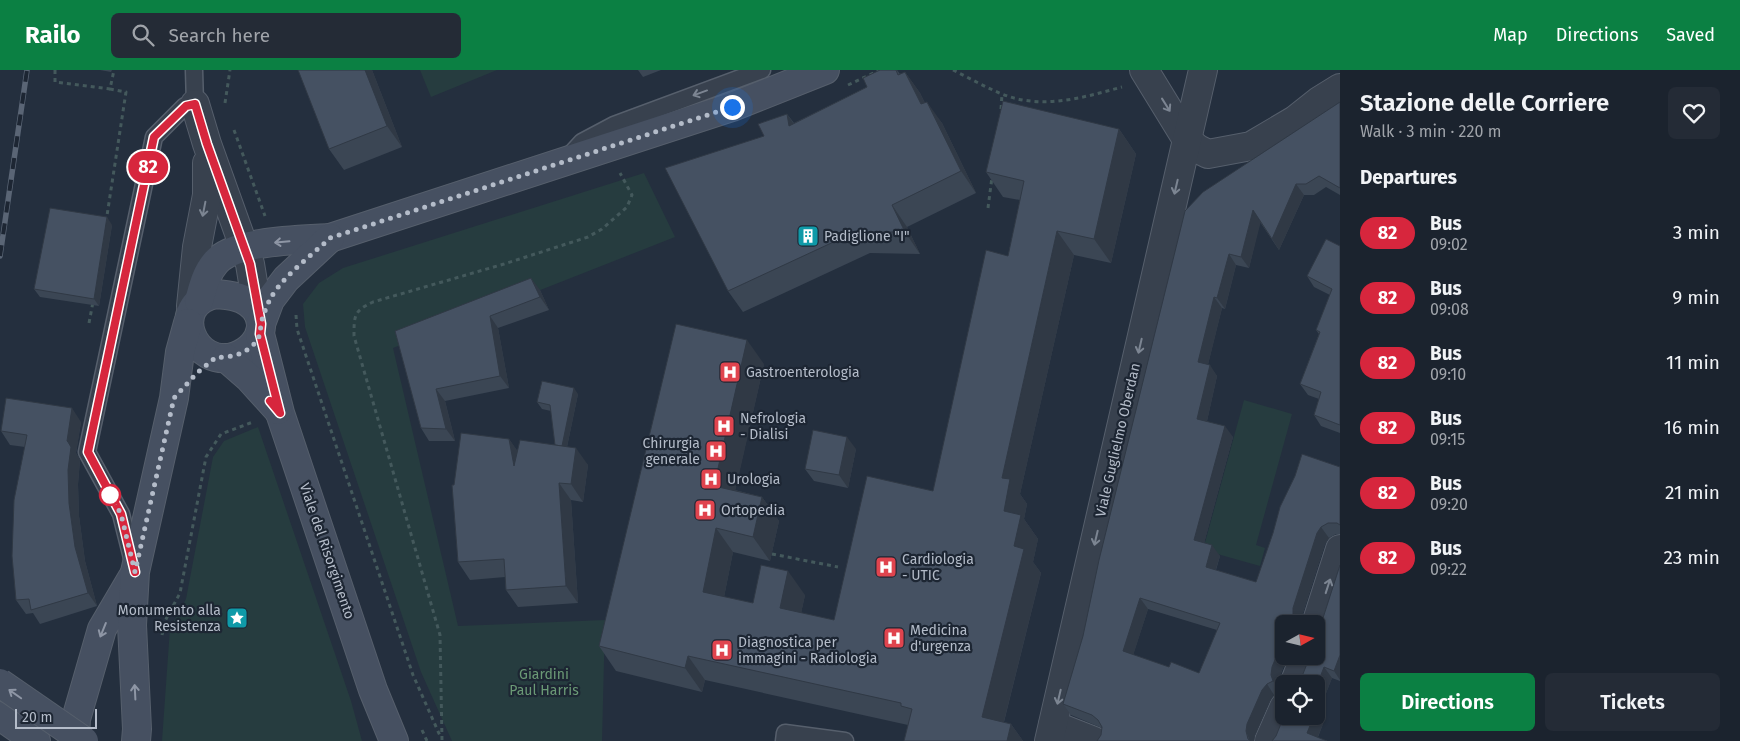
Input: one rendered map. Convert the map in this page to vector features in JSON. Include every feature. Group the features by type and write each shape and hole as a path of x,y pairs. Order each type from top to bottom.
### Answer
{"street":[{"path":"136,741 132,625 135,572 174,398 180,352 208,273 217,261 226,254 245,248 276,242 330,238 564,162 649,142 825,70"},
{"name":"Viale Guglielmo Oberdan","path":"1051,733 1203,70"},
{"path":"1147,74 1187,140 1208,154 1251,146 1340,88"},
{"path":"195,104 207,144 250,264 260,324"},
{"path":"1289,123 1326,114 1340,108"},
{"path":"207,144 207,195 197,246 190,335 198,347 222,357 249,378 269,416"},
{"path":"174,398 197,373 222,357 237,355 257,342 260,324 270,300 286,279 330,238"},
{"path":"193,312 208,296 216,294 232,295 252,305 260,324"},
{"name":"Viale del Risorgimento","path":"260,324 269,416 394,741"},
{"path":"1319,615 1340,549"},
{"path":"75,741 76,719 102,629 135,572"},
{"path":"0,684 84,741"},
{"name":"Viale del Risorgimento","path":"373,690 378,741"},
{"path":"0,716 36,741"},
{"path":"1269,741 1276,725"},
{"path":"1051,733 1094,741"}],"lane":[{"path":"135,572 121,514 88,452 154,137 186,106 195,104 194,70"},
{"path":"564,162 582,142 614,125 762,70"},
{"path":"784,741 785,733 845,741"}],"path":[{"path":"55,70 55,82 126,92 104,229"},
{"path":"110,89 114,70"},
{"path":"228,112 225,103 230,70"},
{"path":"953,70 1002,94 1037,103 1080,98 1147,74"},
{"path":"1001,112 1002,94"},
{"path":"231,121 267,221"},
{"path":"442,740 440,635 354,336 354,319 359,309 373,302 504,264 588,237 602,229 627,207 632,195 619,170"},
{"path":"988,208 993,170"},
{"path":"89,327 93,298"},
{"path":"296,311 297,329 413,675 442,740"},
{"path":"162,636 165,621 180,593 206,457 221,434 269,416"},
{"path":"772,554 838,568"}],"green space":[{"path":"420,70 497,70 431,97"},
{"name":"Giardini Paul Harris","path":"644,173 675,237 393,348 458,626 605,620 602,741 452,741 421,672 305,327 303,304 319,283 343,268"},
{"path":"1244,400 1292,414 1256,545 1265,548 1260,566 1203,550"},
{"path":"258,427 351,701 362,741 162,741 170,628 186,599 213,457 224,441"}],"building":[{"path":"298,70 365,70 387,126 329,149"},
{"path":"880,70 896,70 898,75 905,72 921,104 927,102 961,171 892,205 905,232 855,232 728,291 665,168 764,136 758,124 787,114 789,126 867,87 863,78"},
{"path":"1003,101 1119,129 1094,239 1057,231 1002,478 1010,479 1004,511 1021,515 1014,546 1024,549 982,717 1011,724 1007,741 904,741 912,709 901,706 901,703 688,656 685,668 599,646 676,324 747,340 714,486 762,497 753,537 716,528 703,592 753,603 761,565 788,571 780,608 834,620 867,476 933,491 986,250 1008,256 1024,181 986,172"},
{"path":"1340,102 1340,188 1319,176 1306,184 1296,184 1272,239 1253,210 1241,257 1229,254 1217,298 1214,297 1198,362 1210,365 1197,419 1225,426 1194,540 1212,545 1206,567 1256,582 1280,507 1295,476 1302,454 1340,467 1340,525 1328,523 1321,527 1317,533 1293,608 1293,615 1275,615 1275,660 1271,675 1273,681 1262,690 1247,724 1246,731 1248,739 1251,741 1097,741 1101,735 1102,727 1098,720 1092,715 1063,704 1083,636 1099,560 1185,211 1203,192","holes":["1140,598 1220,623 1199,673 1171,662 1169,667 1123,651"]},
{"path":"50,208 107,217 94,299 34,289"},
{"path":"1326,239 1340,246 1340,425 1314,415 1321,392 1300,384 1320,332 1316,330 1332,289 1307,276"},
{"path":"531,278 540,297 490,316 500,376 436,389 446,429 421,428 395,331"},
{"path":"542,381 574,388 562,446 555,445 550,405 537,402"},
{"path":"6,398 72,408 67,441 71,447 68,470 69,503 75,547 88,593 31,610 29,599 16,600 12,556 14,500 27,435 1,431"},
{"path":"813,430 847,437 839,475 805,469"},
{"path":"461,433 509,439 514,466 520,440 576,448 571,484 559,483 566,586 506,590 504,559 458,562 452,485 454,485"},
{"path":"1340,565 1340,655 1334,671 1324,667 1321,675 1303,675 1306,665 1325,665 1324,615"},
{"path":"1280,725 1310,725 1307,733 1327,741 1272,741"}],"railway":[{"path":"0,256 27,70"}],"bus line":[{"name":"82","path":"135,572 121,514 88,452 154,137 186,106 195,104 207,144 250,264 261,324 260,334 280,413 270,401"}],"place":[{"name":"Padiglione \"I\"","path":"808,236"},
{"name":"Gastroenterologia","path":"730,372"},
{"name":"Nefrologia - Dialisi","path":"724,426"},
{"name":"Chirurgia generale","path":"716,451"},
{"name":"Urologia","path":"711,479"},
{"name":"Ortopedia","path":"705,510"},
{"name":"Cardiologia - UTIC","path":"886,567"},
{"name":"Monumento alla Resistenza","path":"237,618"},
{"name":"Medicina d'urgenza","path":"894,638"},
{"name":"Diagnostica per immagini - Radiologia","path":"722,650"}],"route":[{"path":"110,495 121,514 135,572 174,398 197,373 216,357 226,358 237,355 257,342 261,324 270,300 286,279 330,238 732,107"}]}
